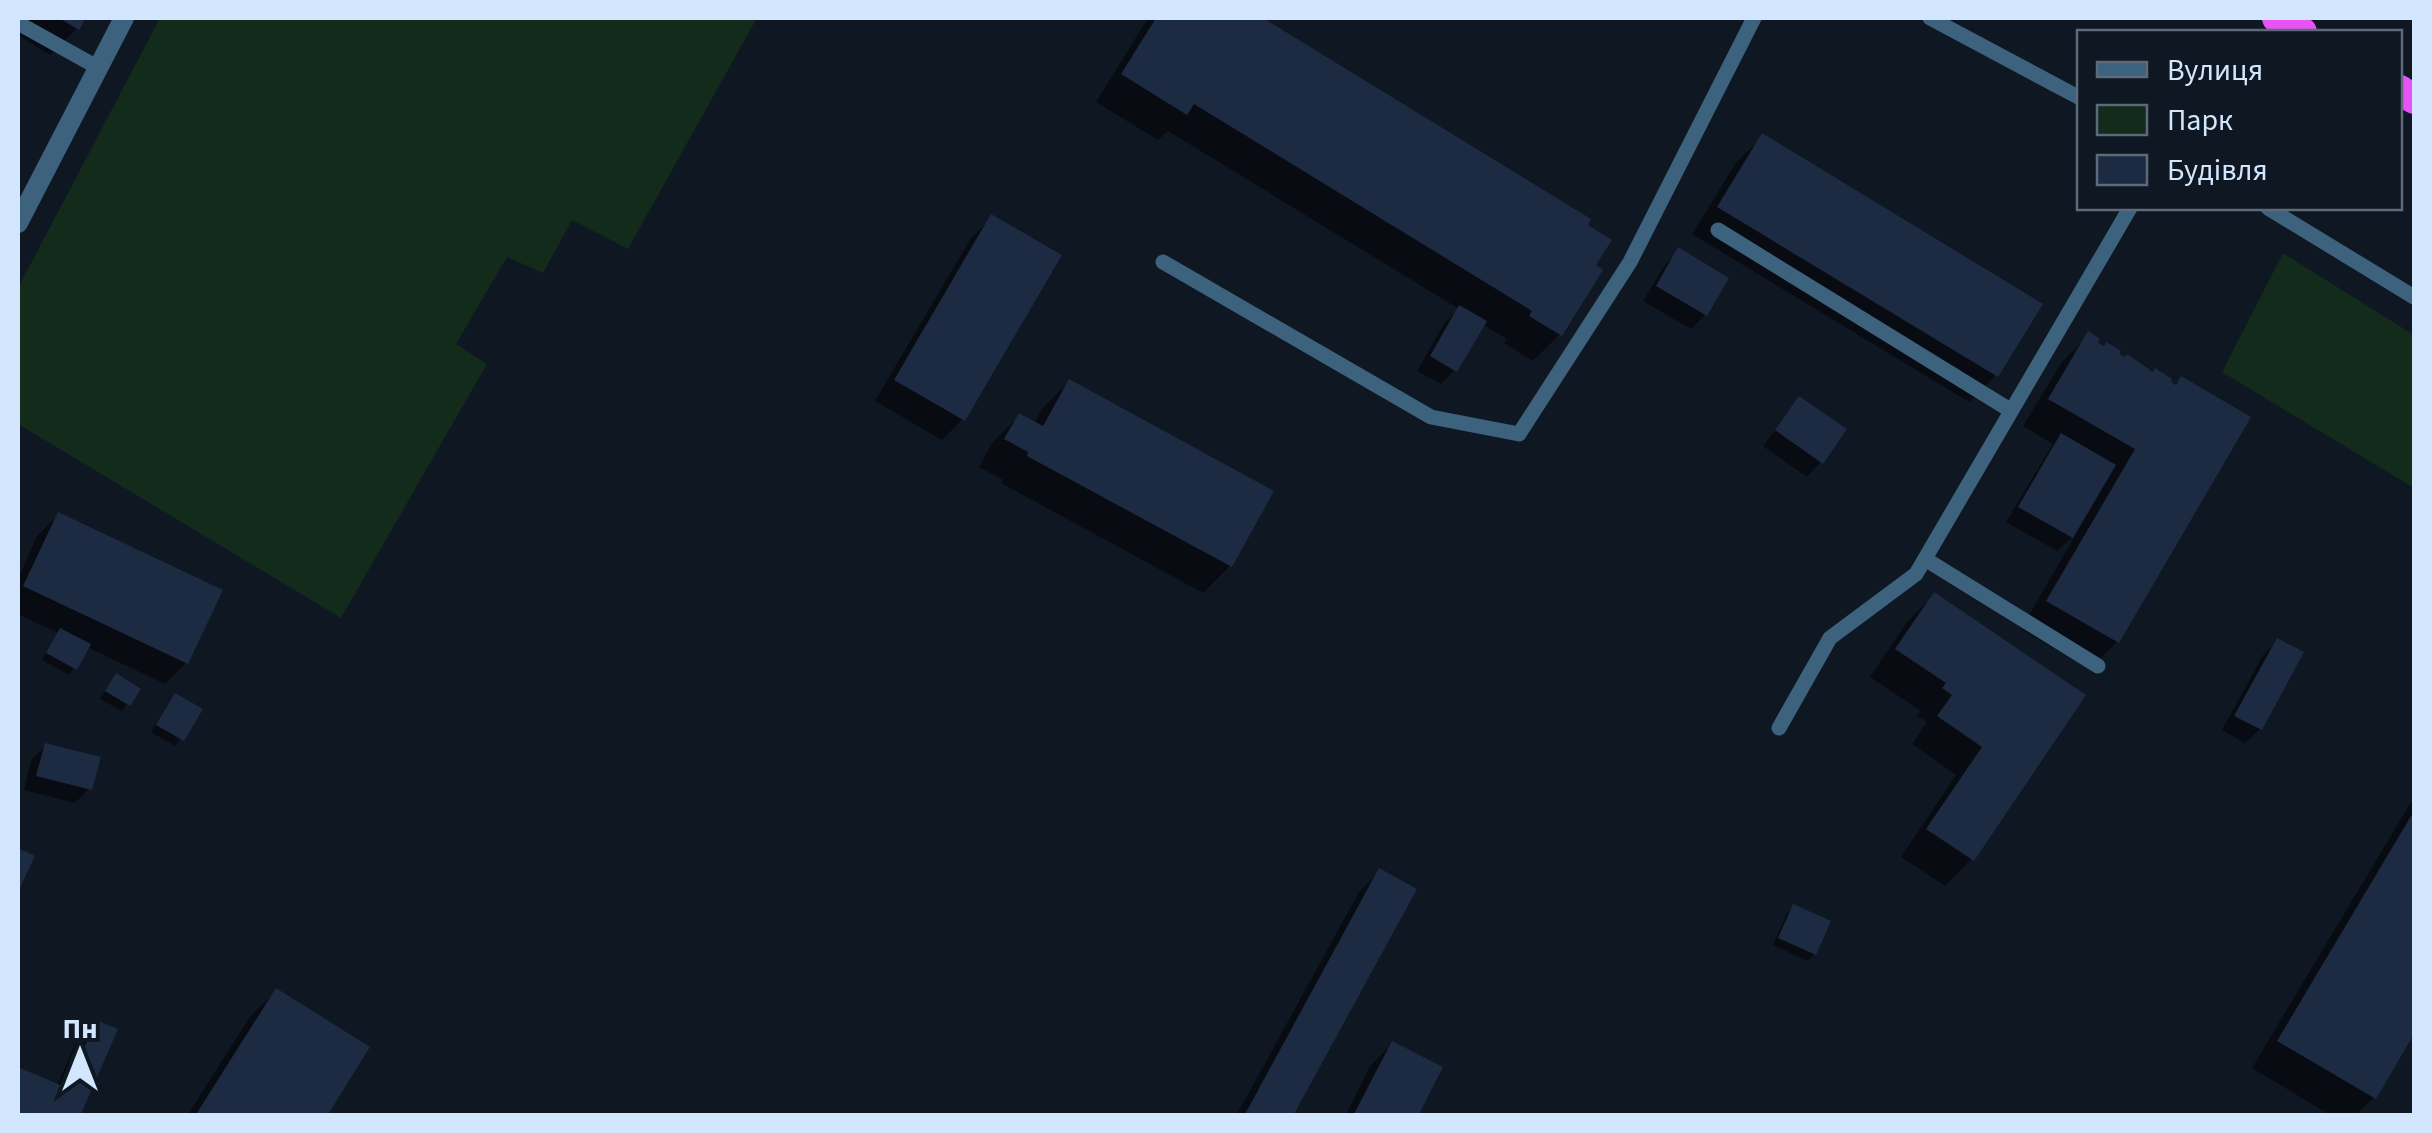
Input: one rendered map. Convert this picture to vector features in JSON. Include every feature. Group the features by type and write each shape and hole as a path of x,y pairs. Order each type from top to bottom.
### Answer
{"street":[{"path":"18,223 124,18"}],"lane":[{"path":"1163,262 1432,416 1520,434 1630,262 1754,18"},
{"path":"1930,18 2077,96"},
{"path":"18,23 97,67"},
{"path":"1779,728 1830,638 1916,574 2129,210"},
{"path":"2271,210 2414,296"},
{"path":"1718,230 2010,410"},
{"path":"1925,558 2098,666"}],"green space":[{"path":"160,18 757,18 628,249 572,220 543,273 507,257 456,344 487,364 341,618 18,424 18,288"},
{"path":"2283,253 2414,335 2414,488 2222,372"}],"building":[{"path":"59,18 86,18 79,30"},
{"path":"1156,18 1263,18 1591,219 1588,225 1612,240 1596,265 1603,270 1562,336 1529,316 1532,311 1194,104 1187,115 1121,74"},
{"path":"1762,133 2043,304 1998,377 1717,207"},
{"path":"991,214 1062,255 965,421 894,380"},
{"path":"1678,247 1729,278 1707,316 1656,286"},
{"path":"1459,305 1487,321 1457,372 1430,356"},
{"path":"2088,331 2100,339 2098,343 2104,346 2106,342 2121,351 2119,354 2127,354 2153,372 2155,368 2176,385 2181,376 2251,417 2119,643 2046,601 2135,449 2048,399"},
{"path":"1069,379 1274,491 1232,567 1027,456 1028,452 1004,439 1019,413 1043,426"},
{"path":"1799,396 1847,429 1823,464 1775,430"},
{"path":"2061,433 2116,465 2073,538 2018,507"},
{"path":"58,512 223,590 188,664 23,586"},
{"path":"1934,592 2086,695 1974,861 1926,829 1982,747 1937,716 1952,695 1942,688 1946,683 1895,649"},
{"path":"60,628 91,644 77,670 46,653"},
{"path":"2277,638 2304,652 2262,730 2234,716"},
{"path":"116,673 141,689 130,706 105,691"},
{"path":"175,693 203,709 184,741 156,725"},
{"path":"45,743 101,757 92,790 36,776"},
{"path":"2414,811 2414,1034 2376,1099 2277,1041"},
{"path":"18,848 35,856 18,892"},
{"path":"1379,868 1417,889 1293,1116 1244,1116"},
{"path":"1793,904 1831,921 1816,955 1778,938"},
{"path":"276,988 370,1047 327,1116 195,1116"},
{"path":"96,1020 118,1029 80,1116 18,1116 18,1067 67,1088"},
{"path":"1392,1041 1443,1067 1418,1116 1353,1116"}]}
